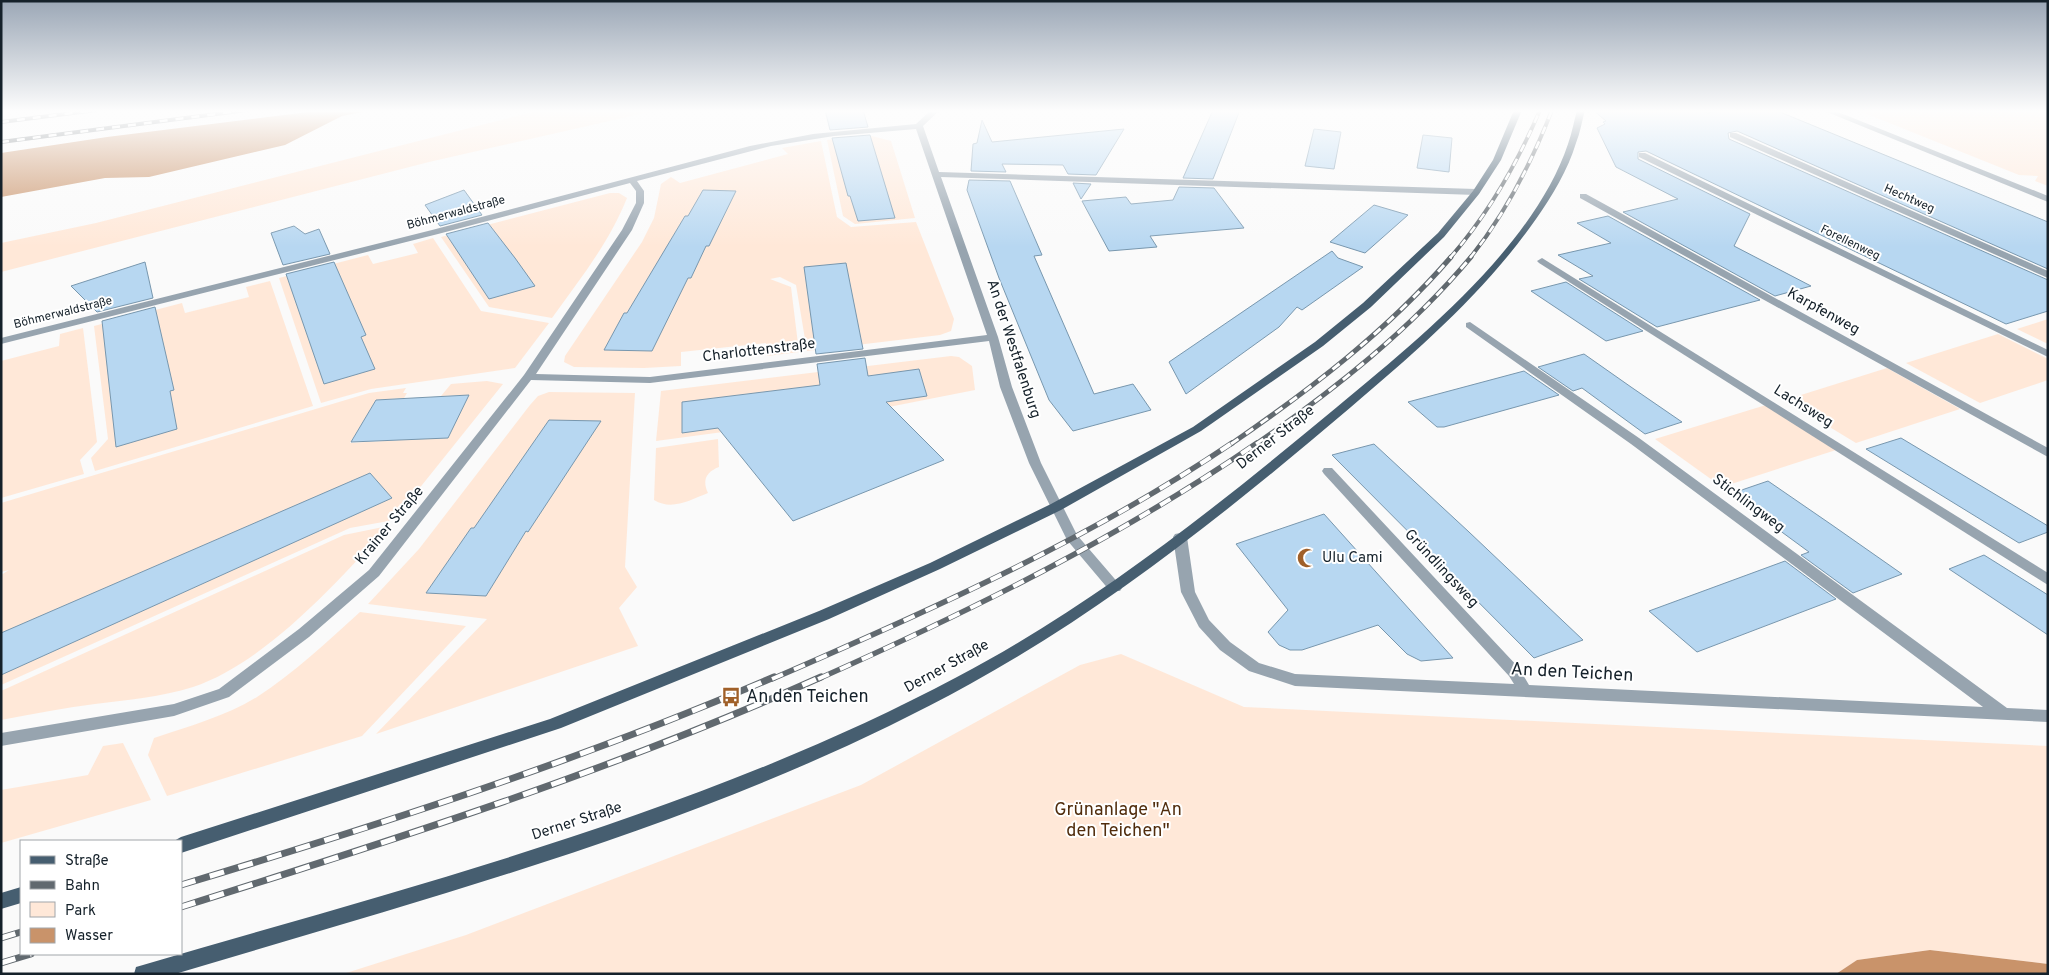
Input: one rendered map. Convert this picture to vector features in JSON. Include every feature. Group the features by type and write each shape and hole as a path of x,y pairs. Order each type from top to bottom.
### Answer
{"main road":[{"path":"182,845 554,724 824,615 935,566 1056,507 1197,429 1319,344 1402,274 1441,235 1476,192 1499,156"},
{"name":"Derner Straße","path":"143,974 507,866 667,812 775,771 876,726 965,680 1115,588 1294,449 1412,350 1478,287 1509,251 1551,189 1567,156"},
{"path":"1,901 20,895"}],"street":[{"name":"Böhmerwaldstraße","path":"1,341 435,232 727,156"},
{"name":"An der Westfalenburg","path":"930,156 993,338 1006,387 1035,463 1056,507 1082,551 1115,588"},
{"name":"Forellenweg","path":"1645,156 2048,354"},
{"name":"Hechtweg","path":"1779,156 2048,275"},
{"path":"1939,156 2048,199"},
{"path":"937,174 1476,192"},
{"name":"Krainer Straße","path":"1,740 174,710 224,693 304,633 374,573 528,378 627,230 640,203 640,191 632,180"},
{"name":"Karpfenweg","path":"1583,196 2048,453"},
{"name":"Lachsweg","path":"1542,261 2048,580"},
{"name":"Stichlingweg","path":"1470,325 1635,441 2004,714"},
{"name":"Charlottenstraße","path":"528,378 650,380 993,338"},
{"name":"Gründlingsweg","path":"1328,471 1514,672 1525,691"},
{"name":"An den Teichen","path":"1180,537 1188,592 1204,623 1225,646 1254,667 1295,680 2048,716"}],"green space":[{"path":"361,156 458,156 1,272 1,243 96,223"},
{"path":"782,156 824,156 837,217 851,227 916,222 954,319 951,331 940,335 807,351 796,285 780,277 770,279 791,287 799,352 767,356 766,343 681,352 681,366 644,368 574,367 564,362 565,356 642,242 654,218 661,184 671,177 680,183"},
{"path":"830,156 896,156 915,218 855,224 843,216"},
{"path":"1970,156 2048,156 2048,186 2035,181 2038,176 2019,175"},
{"path":"610,193 619,193 627,198 620,214 593,260 552,318 489,307 441,237"},
{"path":"433,238 481,311 549,323 515,368 371,389 321,403 279,278 368,255 373,264 418,253 413,244"},
{"path":"270,281 313,406 95,471 91,458 108,439 94,326 182,303 185,313 249,297 246,287"},
{"path":"2048,319 2048,344 2017,329"},
{"path":"83,328 97,442 80,460 84,474 1,498 1,361 59,346 60,334"},
{"path":"1998,334 2048,359 2048,380 1980,403 1906,363"},
{"path":"951,356 959,357 972,366 975,390 843,416 656,441 661,391"},
{"path":"1887,368 1960,409 1856,443 1785,400"},
{"path":"487,381 503,384 394,520 350,528 1,685 1,575 9,570 1,572 1,503 369,393 406,388 403,393 407,393 404,398 376,400 350,443 418,439 464,404 469,395 441,396 451,384"},
{"path":"549,392 635,393 625,567 637,587 619,608 638,646 376,734 487,619 368,604 419,549 530,405 538,396"},
{"path":"1766,405 1836,450 1722,487 1655,439"},
{"path":"718,439 719,467 711,471 706,477 705,484 708,493 688,501 668,505 654,500 656,448"},
{"path":"388,526 347,571 299,618 247,660 220,675 193,687 169,693 72,707 1,720 1,691 344,535"},
{"path":"360,612 466,626 362,736 167,796 148,755 154,738 220,715 257,697 323,646"},
{"name":"Grünanlage \"An den Teichen\"","path":"1121,654 1244,707 2048,746 2048,964 1930,950 1857,960 1836,974 343,974 466,935 861,785 1080,665"},
{"path":"123,743 151,800 1,843 1,790 88,775 103,746"}],"water":[{"path":"1,156 240,156 149,177 105,178 1,197"},
{"path":"1930,950 2048,964 2048,974 1836,974 1857,960"}],"building":[{"path":"837,156 876,156 895,218 858,221 850,196 848,196"},
{"path":"972,156 1108,156 1096,175 1068,174 1063,165 1002,164 1006,172 971,171"},
{"path":"1193,156 1222,156 1213,179 1183,178"},
{"path":"1308,156 1337,156 1334,169 1305,166"},
{"path":"1419,156 1450,156 1449,172 1417,168"},
{"path":"1610,156 1638,156 1638,159 1750,214 1734,246 1811,286 1775,296 1623,212 1678,199 1616,167"},
{"path":"1655,156 1766,156 2048,280 2048,311 2006,324"},
{"path":"1792,156 1886,156 2048,222 2048,269"},
{"path":"969,180 1010,181 1042,255 1034,256 1094,394 1133,384 1151,410 1073,431 1049,400 999,278 967,190"},
{"path":"1073,183 1091,184 1081,199"},
{"path":"1179,187 1214,188 1244,228 1150,236 1157,247 1109,251 1082,201 1126,197 1131,204 1173,200"},
{"path":"464,190 482,215 440,226 425,205"},
{"path":"703,190 736,191 709,246 706,246 691,278 688,278 652,351 604,350 624,313 627,313 685,216 688,216"},
{"path":"1374,205 1408,215 1365,253 1330,242"},
{"path":"1608,216 1760,300 1657,327 1579,279 1593,276 1558,255 1611,243 1577,223"},
{"path":"488,223 535,286 489,299 446,234"},
{"path":"294,226 305,234 319,229 330,254 283,265 271,233"},
{"path":"1332,251 1338,258 1363,267 1302,310 1297,307 1279,327 1186,394 1169,362"},
{"path":"145,262 153,298 97,312 71,286"},
{"path":"334,262 366,335 361,337 375,369 324,384 286,274"},
{"path":"846,263 863,349 816,354 804,267"},
{"path":"1566,282 1643,331 1606,341 1531,291"},
{"path":"155,307 174,390 170,391 177,429 116,447 102,321"},
{"path":"1584,354 1682,422 1645,434 1582,388 1573,391 1538,367"},
{"path":"865,358 868,376 919,369 927,396 886,402 944,460 793,521 718,428 682,433 682,402 820,385 817,364"},
{"path":"1524,371 1559,395 1444,427 1437,427 1408,402"},
{"path":"469,395 448,438 351,442 376,400"},
{"path":"549,420 601,421 528,532 526,531 486,596 426,593 471,528 474,528"},
{"path":"1901,438 2048,526 2048,532 2019,543 1866,449"},
{"path":"1374,444 1583,640 1534,658 1332,455"},
{"path":"370,473 392,498 1,675 1,633"},
{"path":"1768,481 1902,574 1853,593 1801,555 1809,552 1730,494"},
{"path":"1324,514 1453,658 1421,661 1407,654 1378,625 1302,650 1290,650 1279,645 1268,632 1288,610 1236,544"},
{"path":"1984,555 2048,595 2048,635 1949,569"},
{"path":"1785,561 1836,599 1697,652 1649,611"}],"railway":[{"path":"1450,258 1490,206 1519,156"},
{"path":"1470,258 1506,206 1532,156"},
{"path":"1231,444 1347,358 1401,310 1451,257"},
{"path":"1256,444 1370,358 1423,309 1471,257"},
{"path":"772,679 1008,572 1122,511 1232,443"},
{"path":"818,679 932,627 1044,571 1152,510 1257,443"},
{"path":"182,885 481,789 629,736 774,677"},
{"path":"182,907 424,829 584,773 664,743 821,677"},
{"path":"1,938 20,932"},
{"path":"1,963 28,955"}],"place":[{"name":"Ulu Cami","path":"1307,558"},
{"name":"An den Teichen","path":"731,697"}]}
